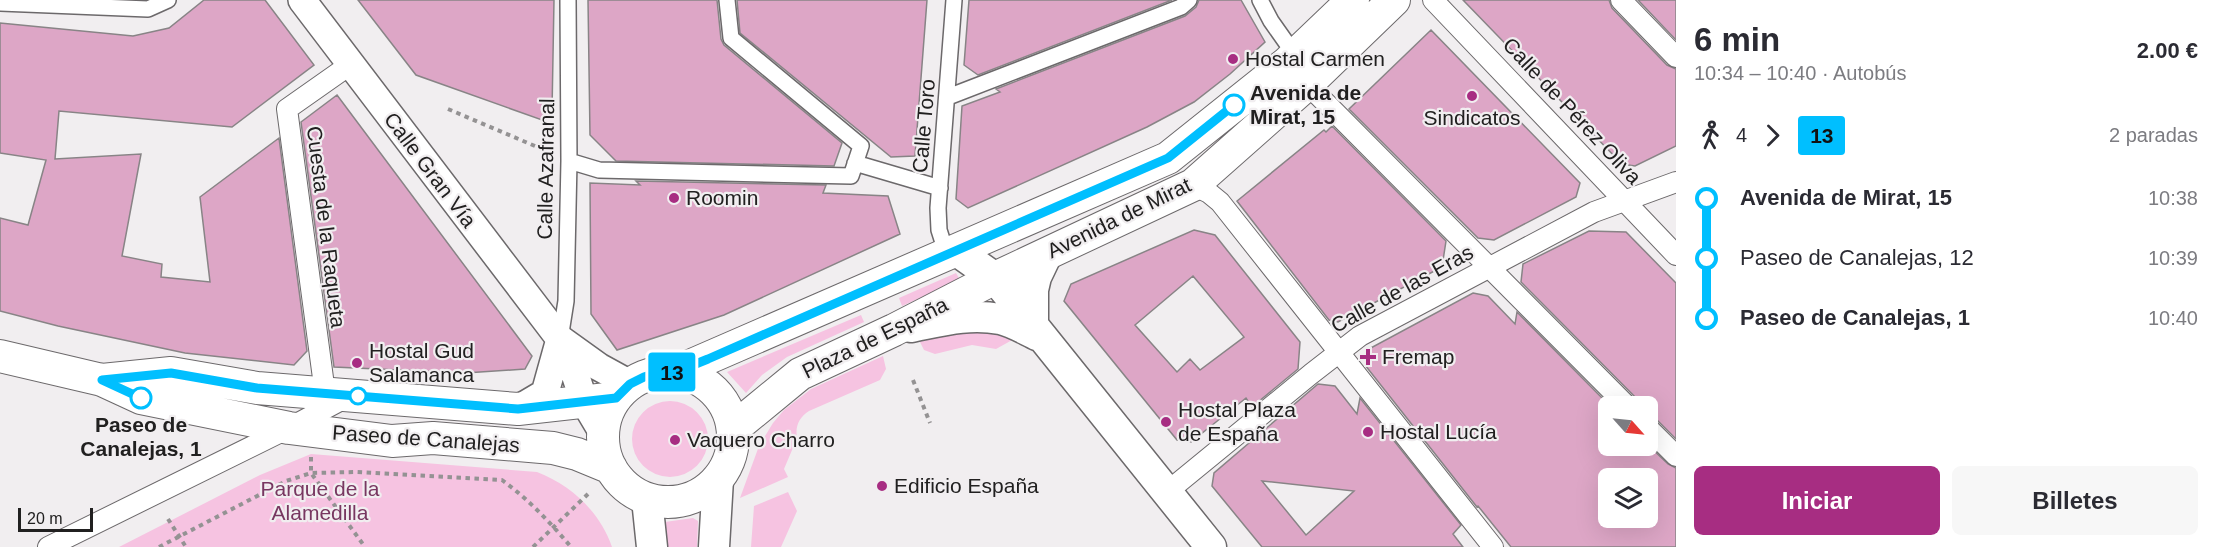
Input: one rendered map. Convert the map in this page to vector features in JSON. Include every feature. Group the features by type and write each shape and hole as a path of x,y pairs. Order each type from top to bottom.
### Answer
{"highway":[{"name":"Avenida de Mirat","path":"994,278 1193,185 1301,70 1353,0"},
{"name":"Avenida de Mirat","path":"952,253 1168,158 1301,70 1394,0"},
{"name":"Plaza de España","path":"676,372 952,253"},
{"name":"Plaza de España","path":"733,429 800,374 894,330 994,278"},
{"name":"Paseo de Canalejas","path":"0,356 102,380 141,398 255,432 289,428 392,441 433,438 553,448 577,454 611,468"},
{"name":"Plaza de España","path":"623,391 644,377 659,372 676,372 697,378 715,391 727,409 733,429 731,455 718,479 699,495 672,502 647,499"},
{"name":"Paseo de Canalejas","path":"102,380 171,373 257,388 518,409 584,401 623,391"},
{"path":"623,391 607,415 603,445 611,468 626,487 647,499"}],"main road":[{"name":"Calle Gran Vía","path":"302,0 560,339 584,401 603,433"},
{"path":"952,253 994,278 1211,547"},
{"path":"1037,331 1033,290 1036,277 1047,254"},
{"path":"894,330 965,316 1002,320 1037,331"},
{"name":"Calle Gran Vía","path":"560,339 599,367 623,391"},
{"path":"518,409 545,393 560,339"},
{"path":"714,547 718,479"},
{"path":"647,499 652,547"}],"street":[{"path":"0,3 117,4 148,9 168,0"},
{"name":"Calle Azafranal","path":"560,339 566,301 569,161 568,0"},
{"path":"569,161 599,170 851,176 861,146 731,38 728,0"},
{"name":"Calle Toro","path":"952,253 939,230 954,0"},
{"path":"948,97 1181,7 1189,0"},
{"path":"1260,0 1301,70 1617,396"},
{"name":"Calle de Pérez Oliva","path":"1433,0 1676,255"},
{"path":"1621,0 1676,57"},
{"name":"Cuesta de la Raqueta","path":"337,395 287,109 351,64"},
{"path":"855,163 940,188"},
{"path":"1193,185 1209,192 1220,201 1493,547"},
{"name":"Calle de las Eras","path":"1167,492 1337,352 1360,336 1594,212 1670,185"},
{"path":"289,428 337,395"},
{"path":"48,547 255,432"},
{"path":"1658,438 1676,456"}],"path":[{"path":"448,110 569,161"},
{"path":"913,380 930,423"},
{"path":"311,451 311,474 364,547"},
{"path":"159,547 286,481 311,474 356,472 502,480 519,492 572,547"},
{"path":"533,547 588,494"},
{"path":"168,519 186,547"}],"green space":[{"path":"956,273 960,280 902,306 899,298"},
{"path":"861,315 864,322 787,357 762,375 746,393 727,372"},
{"path":"968,324 1014,339 996,349 972,345 935,354 924,350 919,340"},
{"path":"883,356 886,369 880,380 809,411 802,417 797,428 798,441 784,469 788,477 740,498 759,446 784,410 811,389"},
{"path":"670,401 684,404 697,412 705,425 708,439 705,453 697,466 684,474 670,477 656,474 643,466 635,453 632,439 635,425 643,412 656,404"},
{"name":"Parque de la Alamedilla","path":"311,454 537,472 561,484 583,501 600,522 612,547 119,547 260,475"},
{"path":"788,492 797,511 781,547 751,547 754,506"},
{"path":"693,518 698,521 697,547 667,547 665,522"}],"building":[{"path":"204,0 265,0 314,65 232,127 59,111 55,159 141,154 122,256 162,264 161,277 210,282 200,197 279,138 307,351 294,365 185,353 0,311 0,218 28,225 46,160 0,153 0,23 133,36 169,28"},
{"path":"358,0 554,0 552,112 542,120 416,75"},
{"path":"588,0 717,0 721,39 724,45 842,143 834,166 616,161 590,135"},
{"path":"737,0 927,0 915,156 891,157 740,33"},
{"path":"969,0 1172,0 978,75 964,65"},
{"path":"1199,0 1241,0 1265,42 1230,74 1194,102 1147,127 968,208 956,199 962,106 1000,92 996,89 1185,16 1196,7"},
{"path":"1463,0 1609,0 1612,8 1667,65 1676,69 1676,146 1635,166 1622,164"},
{"path":"1638,0 1676,0 1676,40"},
{"path":"1431,30 1580,183 1576,197 1494,240 1478,238 1349,109"},
{"path":"337,95 532,356 525,369 465,373 334,367 301,122"},
{"path":"1332,126 1446,241 1442,267 1338,322 1329,320 1237,201 1324,130 1326,132"},
{"path":"636,181 826,185 823,193 888,196 900,234 724,315 617,350 591,314 590,183 640,185"},
{"path":"1194,230 1215,235 1300,342 1298,369 1252,407 1246,398 1191,442 1177,440 1064,301 1071,284","holes":["1193,276 1244,337 1200,370 1190,359 1177,372 1135,325"]},
{"path":"1589,231 1626,232 1676,283 1676,439 1658,421 1658,396 1634,396 1521,282 1523,264"},
{"path":"1473,293 1488,296 1515,324 1517,312 1600,396 1598,396 1598,456 1658,454 1676,468 1676,547 1511,547 1365,365 1367,350"},
{"path":"1318,384 1335,386 1357,414 1360,398 1461,525 1453,534 1463,547 1262,547 1212,486 1214,473","holes":["1262,481 1354,491 1306,535"]}],"bus line":[{"name":"13","path":"141,398 102,380 171,373 257,388 518,409 616,398 630,384 644,377 659,372 676,372 708,359 1168,158 1234,105"}],"place":[{"name":"Hostal Carmen","path":"1233,59"},
{"name":"Sindicatos","path":"1472,96"},
{"name":"Avenida de Mirat, 15","path":"1234,105"},
{"name":"Roomin","path":"674,198"},
{"name":"Fremap","path":"1368,357"},
{"name":"Hostal Gud Salamanca","path":"357,363"},
{"name":"Paseo de Canalejas, 1","path":"141,398"},
{"name":"Hostal Plaza de España","path":"1166,422"},
{"name":"Hostal Lucía","path":"1368,432"},
{"name":"Vaquero Charro","path":"675,440"},
{"name":"Edificio España","path":"882,486"}]}
